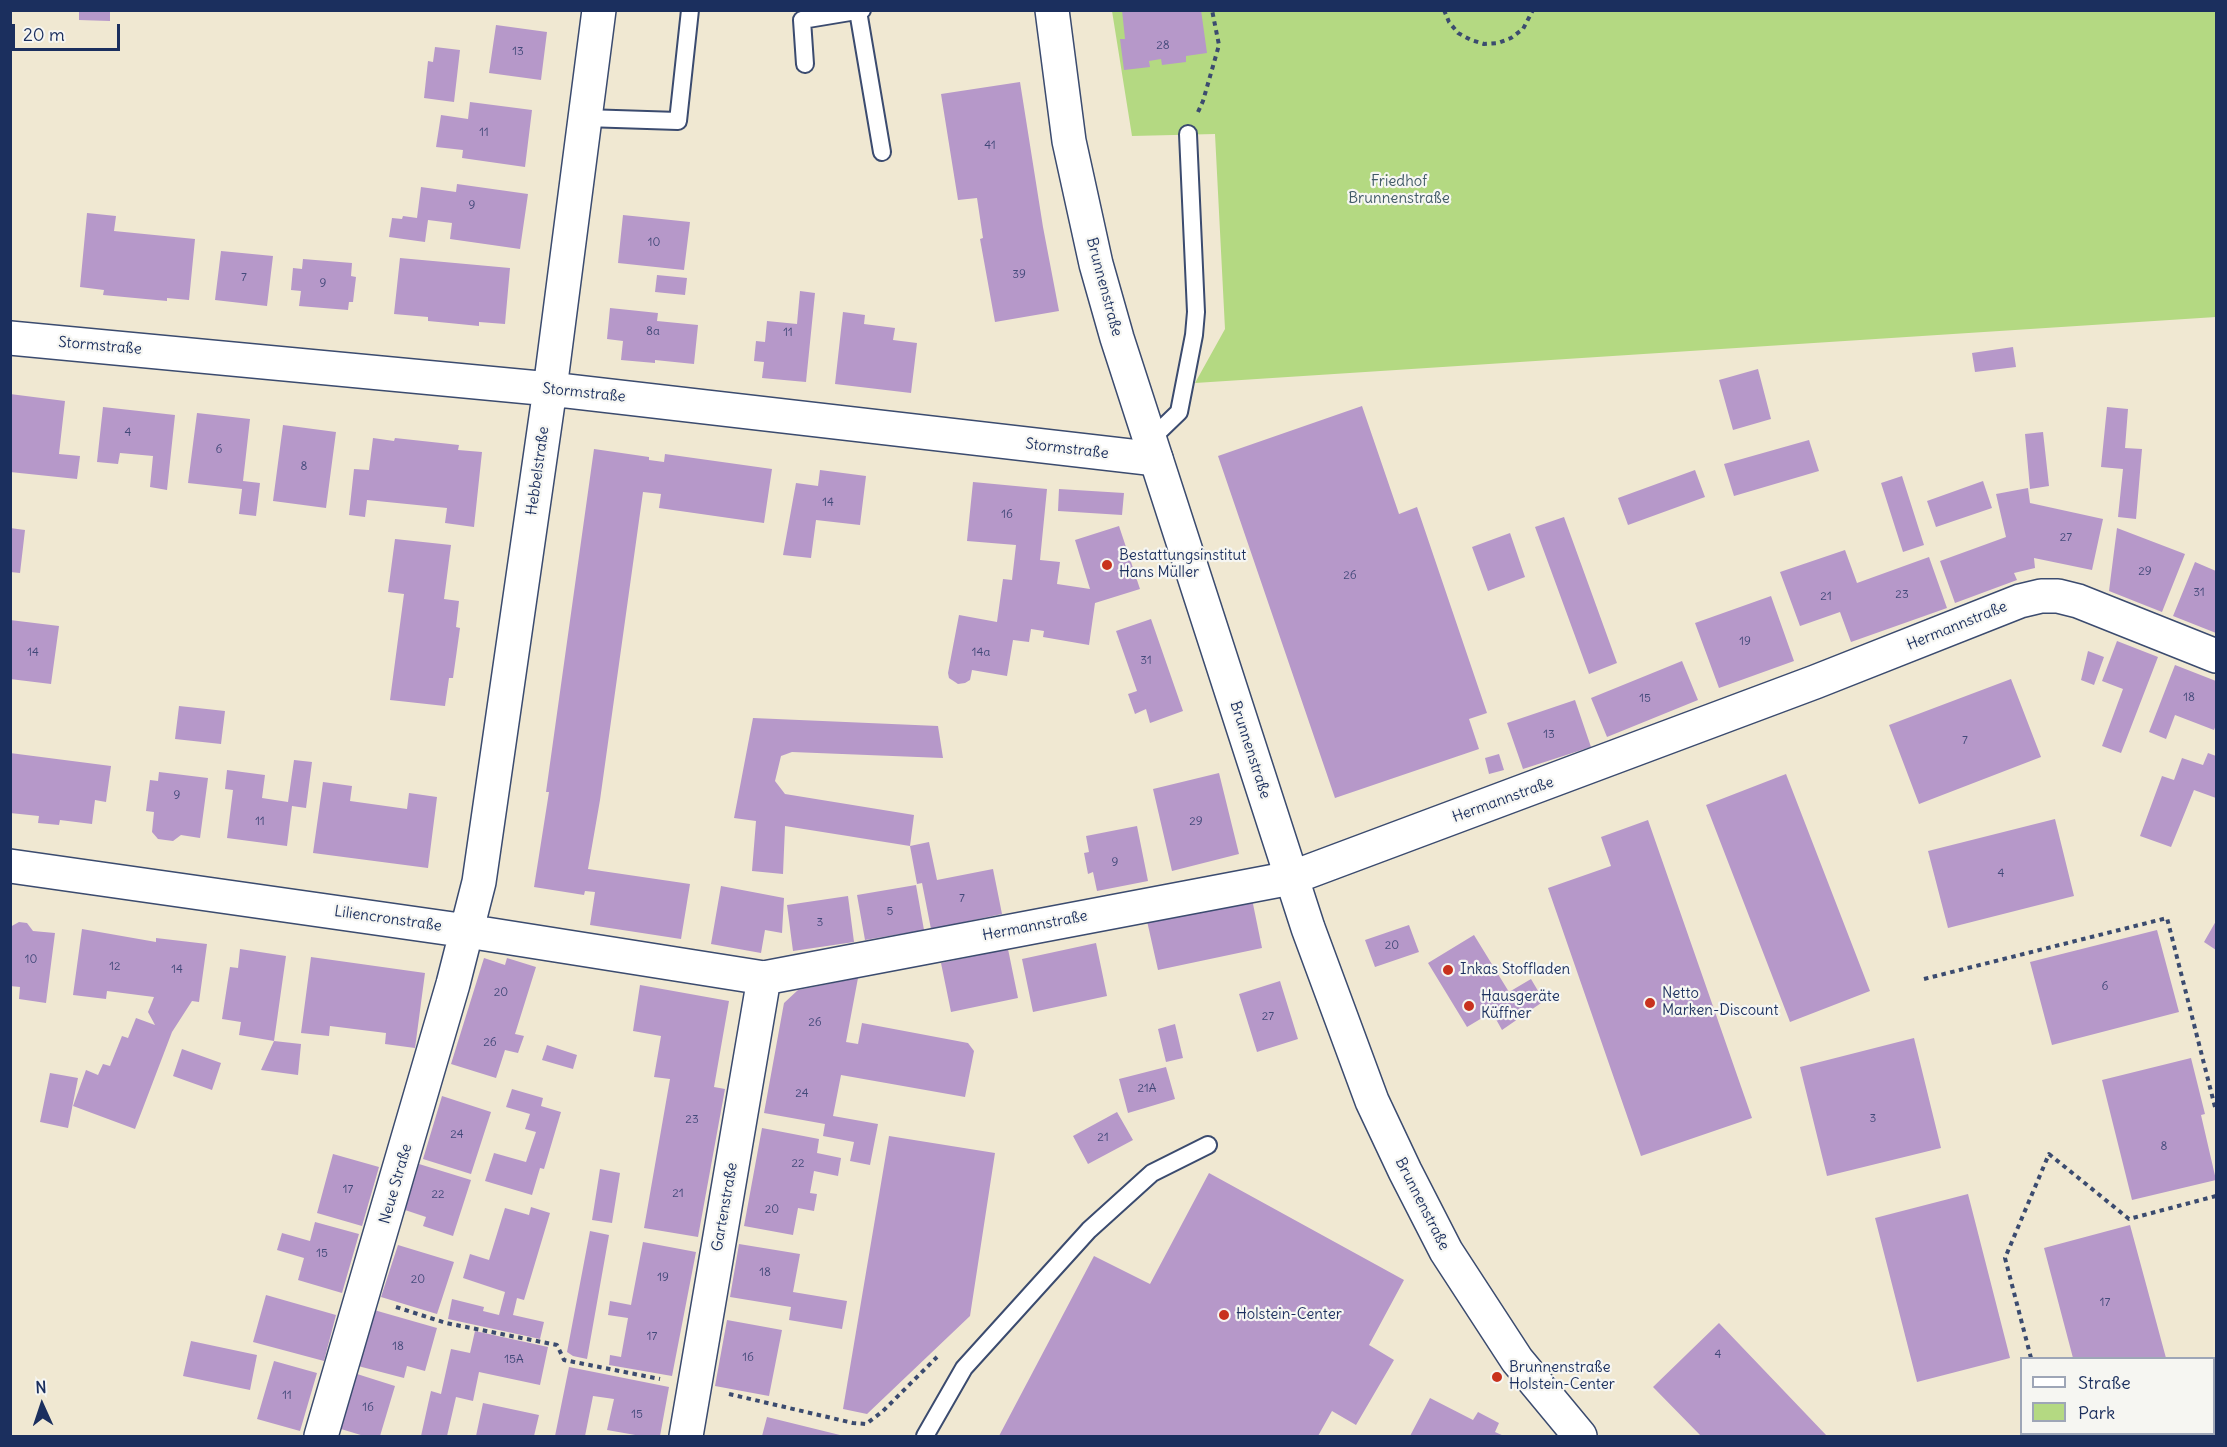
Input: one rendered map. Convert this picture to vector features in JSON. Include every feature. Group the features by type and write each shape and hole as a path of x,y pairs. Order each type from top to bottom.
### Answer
{"street":[{"name":"Hebbelstraße","path":"467,930 481,871 550,389 599,10"},
{"name":"Brunnenstraße","path":"1052,10 1069,141 1092,243 1117,338 1291,878 1372,1101 1446,1251 1517,1360 1580,1437"},
{"name":"Stormstraße","path":"10,338 550,389 1153,450"},
{"name":"Hermannstraße","path":"764,978 1291,878 2041,596 2058,596 2078,601 2217,656"},
{"name":"Liliencronstraße","path":"10,866 467,930 764,978"},
{"name":"Neue Straße","path":"321,1437 467,930"},
{"name":"Gartenstraße","path":"686,1437 764,978"}],"lane":[{"path":"585,118 678,122 690,10"},
{"path":"805,64 802,20 860,11 882,152"},
{"path":"1153,450 1179,412 1194,335 1196,312 1188,134"},
{"path":"925,1437 964,1368 1089,1230 1152,1173 1208,1145"}],"path":[{"path":"1188,134 1203,100 1219,45 1212,10"},
{"path":"1444,10 1449,22 1458,33 1484,44 1498,43 1511,38 1523,29 1533,10"},
{"path":"1924,979 2167,918 2217,1111"},
{"path":"2030,1357 2005,1258 2049,1154 2129,1219 2217,1196"},
{"path":"363,1297 446,1323 557,1345 564,1360 694,1386 854,1423 866,1424 884,1411 942,1352"}],"green space":[{"name":"Friedhof Brunnenstraße","path":"1112,11 2216,11 2216,317 1195,383 1225,329 1215,134 1132,136"}],"building":[{"path":"79,10 110,10 110,21 79,20"},
{"path":"1122,10 1201,10 1207,53 1186,56 1186,62 1162,65 1161,59 1149,61 1150,67 1124,70 1120,39 1125,39"},
{"path":"496,25 547,32 541,80 489,73"},
{"path":"435,47 460,50 454,102 424,98 428,61 433,62"},
{"path":"1020,82 1059,311 995,322 980,239 983,238 977,198 958,200 941,94"},
{"path":"470,102 532,110 525,167 462,158 463,150 436,147 441,115 468,119"},
{"path":"457,184 528,194 520,249 450,239 452,223 428,220 425,242 389,237 392,218 402,219 403,216 417,218 421,187 456,192"},
{"path":"87,213 116,216 114,231 195,239 189,300 167,298 167,301 103,295 104,290 80,287"},
{"path":"623,215 690,222 684,270 618,263"},
{"path":"221,251 273,256 267,306 215,300"},
{"path":"400,258 510,268 505,324 479,322 479,326 428,321 428,317 394,314"},
{"path":"303,259 352,263 351,276 356,277 353,302 349,302 348,310 299,306 301,291 291,290 293,268 302,269"},
{"path":"657,275 687,278 685,295 655,292"},
{"path":"800,291 815,293 806,382 762,378 764,362 754,361 756,341 765,342 767,321 797,324"},
{"path":"610,308 658,313 657,321 698,325 694,364 655,360 655,363 621,360 623,341 607,339"},
{"path":"843,312 865,315 864,324 895,328 893,340 917,343 911,393 835,384"},
{"path":"2013,347 2016,367 1975,372 1972,353"},
{"path":"1758,369 1771,419 1733,430 1719,380"},
{"path":"10,394 65,401 59,454 80,456 77,479 10,472"},
{"path":"1362,406 1399,514 1417,507 1487,713 1469,719 1479,749 1335,798 1218,456"},
{"path":"103,407 175,415 167,490 150,487 153,456 120,453 118,464 97,462"},
{"path":"2107,407 2128,409 2125,448 2142,449 2136,519 2118,517 2123,469 2101,467"},
{"path":"197,413 250,419 243,481 260,483 256,516 239,514 242,489 188,483"},
{"path":"283,425 336,432 326,508 273,501"},
{"path":"2043,432 2049,486 2030,489 2025,434"},
{"path":"373,438 459,445 458,450 482,452 474,527 445,523 447,508 367,500 365,517 349,515 354,469 369,470"},
{"path":"1809,440 1819,471 1734,496 1724,464"},
{"path":"594,449 649,457 649,460 664,462 665,454 772,469 764,523 659,508 661,494 643,492 600,800 588,869 690,884 681,939 590,925 595,892 585,891 584,895 534,887 549,792 546,792"},
{"path":"820,470 866,476 860,525 816,520 811,558 783,555 796,483 818,486"},
{"path":"1695,470 1705,497 1628,525 1618,498"},
{"path":"1902,476 1924,545 1903,552 1881,483"},
{"path":"1983,481 1992,508 1936,527 1927,501"},
{"path":"973,482 1047,489 1040,560 1060,562 1057,584 1090,589 1075,540 1119,526 1140,589 1095,603 1089,645 1043,637 1044,631 1031,629 1029,642 1013,640 1007,676 972,670 970,680 958,684 949,678 948,673 959,615 997,622 1003,579 1012,580 1016,545 967,541"},
{"path":"2028,488 2030,503 2103,519 2092,570 2034,558 2035,568 2014,573 2017,580 1955,603 1940,561 2006,537 1996,494"},
{"path":"1059,489 1124,493 1122,515 1058,511"},
{"path":"1564,517 1617,663 1589,674 1535,527"},
{"path":"10,528 25,530 20,573 10,572"},
{"path":"2117,528 2185,554 2162,612 2109,591"},
{"path":"1510,533 1525,577 1488,591 1472,547"},
{"path":"395,539 451,545 444,599 459,601 456,627 460,628 453,678 449,678 445,706 390,700 404,594 388,592"},
{"path":"1845,550 1857,583 1929,557 1947,608 1851,642 1840,612 1800,626 1780,572"},
{"path":"2195,562 2216,571 2216,633 2173,616"},
{"path":"1771,596 1794,661 1719,688 1695,623"},
{"path":"1151,619 1183,711 1150,723 1146,709 1135,714 1128,694 1137,691 1116,631"},
{"path":"10,620 59,626 51,684 10,679"},
{"path":"2117,641 2158,657 2121,753 2102,746 2123,689 2102,681"},
{"path":"2088,651 2104,657 2094,685 2081,680"},
{"path":"1682,661 1698,700 1607,737 1591,698"},
{"path":"2175,665 2216,681 2214,730 2175,715 2166,739 2149,732"},
{"path":"2011,679 2041,757 1919,804 1889,725"},
{"path":"1575,700 1591,747 1523,769 1507,723"},
{"path":"179,706 225,711 221,744 175,739"},
{"path":"753,718 938,726 943,758 792,752 781,756 775,781 785,794 914,815 910,846 785,826 783,874 752,871 756,821 734,818"},
{"path":"10,753 111,766 106,802 95,800 92,824 60,820 59,825 38,823 39,816 10,813"},
{"path":"2208,753 2216,756 2216,798 2194,790 2171,847 2140,836 2162,776 2174,780 2182,758 2203,765"},
{"path":"1499,754 1504,770 1489,774 1485,758"},
{"path":"294,760 312,762 306,808 292,806 287,846 227,838 233,790 225,789 227,770 265,775 262,798 288,802"},
{"path":"159,772 208,778 200,838 181,835 173,841 158,839 152,832 154,812 146,811 150,780 158,781"},
{"path":"1219,773 1239,854 1172,871 1153,789"},
{"path":"1786,774 1870,991 1790,1022 1706,805"},
{"path":"323,782 352,786 350,801 407,809 409,793 437,797 428,868 313,853"},
{"path":"2055,819 2074,896 1948,928 1928,851"},
{"name":"Netto Marken-Discount","path":"1648,820 1752,1118 1641,1156 1548,888 1611,866 1601,837"},
{"path":"1137,826 1148,881 1097,891 1093,872 1088,874 1084,853 1089,852 1086,836"},
{"path":"929,842 937,880 993,869 1002,914 931,929 922,883 917,884 910,846"},
{"path":"916,885 924,930 865,940 857,895"},
{"path":"721,886 784,898 782,933 765,930 761,953 711,944"},
{"path":"848,896 854,942 793,951 787,905"},
{"path":"1252,899 1262,948 1158,970 1147,921"},
{"path":"2216,921 2216,950 2204,942"},
{"path":"19,922 27,923 33,931 55,933 46,1003 19,999 20,987 10,986 10,927"},
{"path":"1409,925 1419,952 1375,967 1365,940"},
{"path":"82,929 156,942 156,938 207,944 199,1002 192,1001 172,1032 135,1129 73,1106 86,1070 98,1075 103,1064 110,1066 122,1036 128,1038 136,1018 155,1025 148,1012 154,997 107,991 106,999 73,995"},
{"path":"2157,930 2179,1012 2052,1045 2030,962"},
{"path":"1474,935 1509,992 1531,979 1544,1001 1502,1030 1492,1012 1467,1027 1428,963"},
{"path":"1096,943 1107,996 1033,1012 1022,959"},
{"path":"240,949 286,956 274,1041 239,1035 241,1022 222,1019 230,967 238,968"},
{"path":"1008,949 1018,998 951,1012 941,963"},
{"path":"311,957 425,973 415,1048 385,1044 386,1033 330,1026 329,1036 301,1033"},
{"path":"484,958 505,965 507,958 536,967 515,1034 524,1036 518,1053 505,1050 496,1078 451,1064"},
{"path":"858,978 846,1042 858,1044 862,1023 968,1043 974,1051 965,1097 841,1075 833,1116 878,1124 870,1165 850,1161 854,1142 823,1136 825,1124 764,1113 784,1003 798,990"},
{"path":"1280,981 1298,1039 1257,1052 1239,994"},
{"path":"640,985 729,1001 714,1087 725,1089 698,1237 644,1228 670,1079 654,1077 661,1036 633,1031"},
{"path":"1175,1024 1183,1058 1166,1062 1158,1029"},
{"path":"1914,1038 1941,1148 1827,1176 1800,1067"},
{"path":"274,1041 301,1044 298,1075 261,1070"},
{"path":"547,1045 577,1055 573,1069 542,1060"},
{"path":"182,1049 221,1063 212,1090 173,1076"},
{"path":"2191,1058 2205,1114 2201,1115 2216,1180 2132,1200 2102,1080"},
{"path":"1166,1067 1175,1099 1128,1113 1119,1079"},
{"path":"50,1073 78,1078 68,1128 40,1122"},
{"path":"512,1089 543,1098 541,1106 561,1112 544,1169 540,1168 532,1195 485,1181 494,1153 526,1162 536,1132 525,1129 530,1114 506,1107"},
{"path":"442,1096 491,1112 471,1174 423,1159"},
{"path":"1117,1112 1133,1140 1088,1164 1073,1136"},
{"path":"762,1128 819,1139 817,1153 841,1158 838,1176 814,1171 810,1193 817,1194 814,1211 798,1208 793,1235 744,1226"},
{"path":"889,1136 995,1153 970,1316 867,1414 843,1409"},
{"path":"333,1154 379,1167 362,1226 317,1213"},
{"path":"419,1164 471,1180 453,1236 423,1226 426,1217 405,1210"},
{"path":"600,1169 620,1173 612,1223 592,1220"},
{"name":"Holstein-Center","path":"1209,1173 1404,1280 1369,1345 1394,1360 1356,1425 1332,1411 1318,1436 999,1436 1094,1256 1150,1284"},
{"path":"1968,1194 2010,1358 1917,1382 1875,1218"},
{"path":"531,1207 550,1213 524,1300 517,1298 513,1315 544,1322 540,1339 448,1319 452,1299 484,1307 483,1311 499,1315 505,1292 463,1278 470,1254 489,1260 505,1208 529,1215"},
{"path":"315,1222 359,1234 342,1293 298,1280 304,1258 277,1250 282,1233 310,1241"},
{"path":"2130,1225 2166,1357 2073,1357 2044,1248"},
{"path":"590,1231 609,1235 587,1359 567,1352"},
{"path":"643,1242 696,1252 672,1376 609,1365 610,1355 621,1357 628,1318 608,1315 610,1301 631,1305"},
{"path":"739,1244 800,1254 793,1292 847,1301 842,1329 789,1320 791,1307 730,1297"},
{"path":"398,1245 454,1262 437,1314 381,1297"},
{"path":"266,1295 336,1315 324,1361 253,1342"},
{"path":"374,1310 437,1328 425,1371 407,1366 404,1378 358,1366"},
{"path":"727,1320 782,1330 769,1396 715,1386"},
{"path":"1719,1323 1827,1436 1701,1436 1653,1387"},
{"path":"475,1331 548,1347 540,1385 479,1372 473,1401 456,1397 447,1436 421,1436 431,1391 441,1394 451,1349 470,1353"},
{"path":"191,1341 257,1355 250,1390 183,1376"},
{"path":"274,1361 317,1373 300,1431 257,1419"},
{"path":"569,1367 669,1387 660,1436 641,1436 607,1430 614,1399 593,1396 585,1436 555,1436"},
{"path":"357,1374 395,1386 380,1436 364,1436 341,1429"},
{"path":"1430,1398 1473,1420 1478,1412 1499,1423 1495,1432 1504,1436 1410,1436"},
{"path":"483,1403 539,1415 534,1436 476,1436"},
{"path":"767,1417 844,1436 762,1436"},
{"path":"2094,1435 2186,1436 2094,1436"}],"place":[{"name":"Bestattungsinstitut Hans Müller","path":"1107,565"},
{"name":"Inkas Stoffladen","path":"1448,970"},
{"name":"Netto Marken-Discount","path":"1650,1003"},
{"name":"Hausgeräte Küffner","path":"1469,1006"},
{"name":"Holstein-Center","path":"1224,1315"},
{"name":"Brunnenstraße Holstein-Center","path":"1497,1377"}]}
